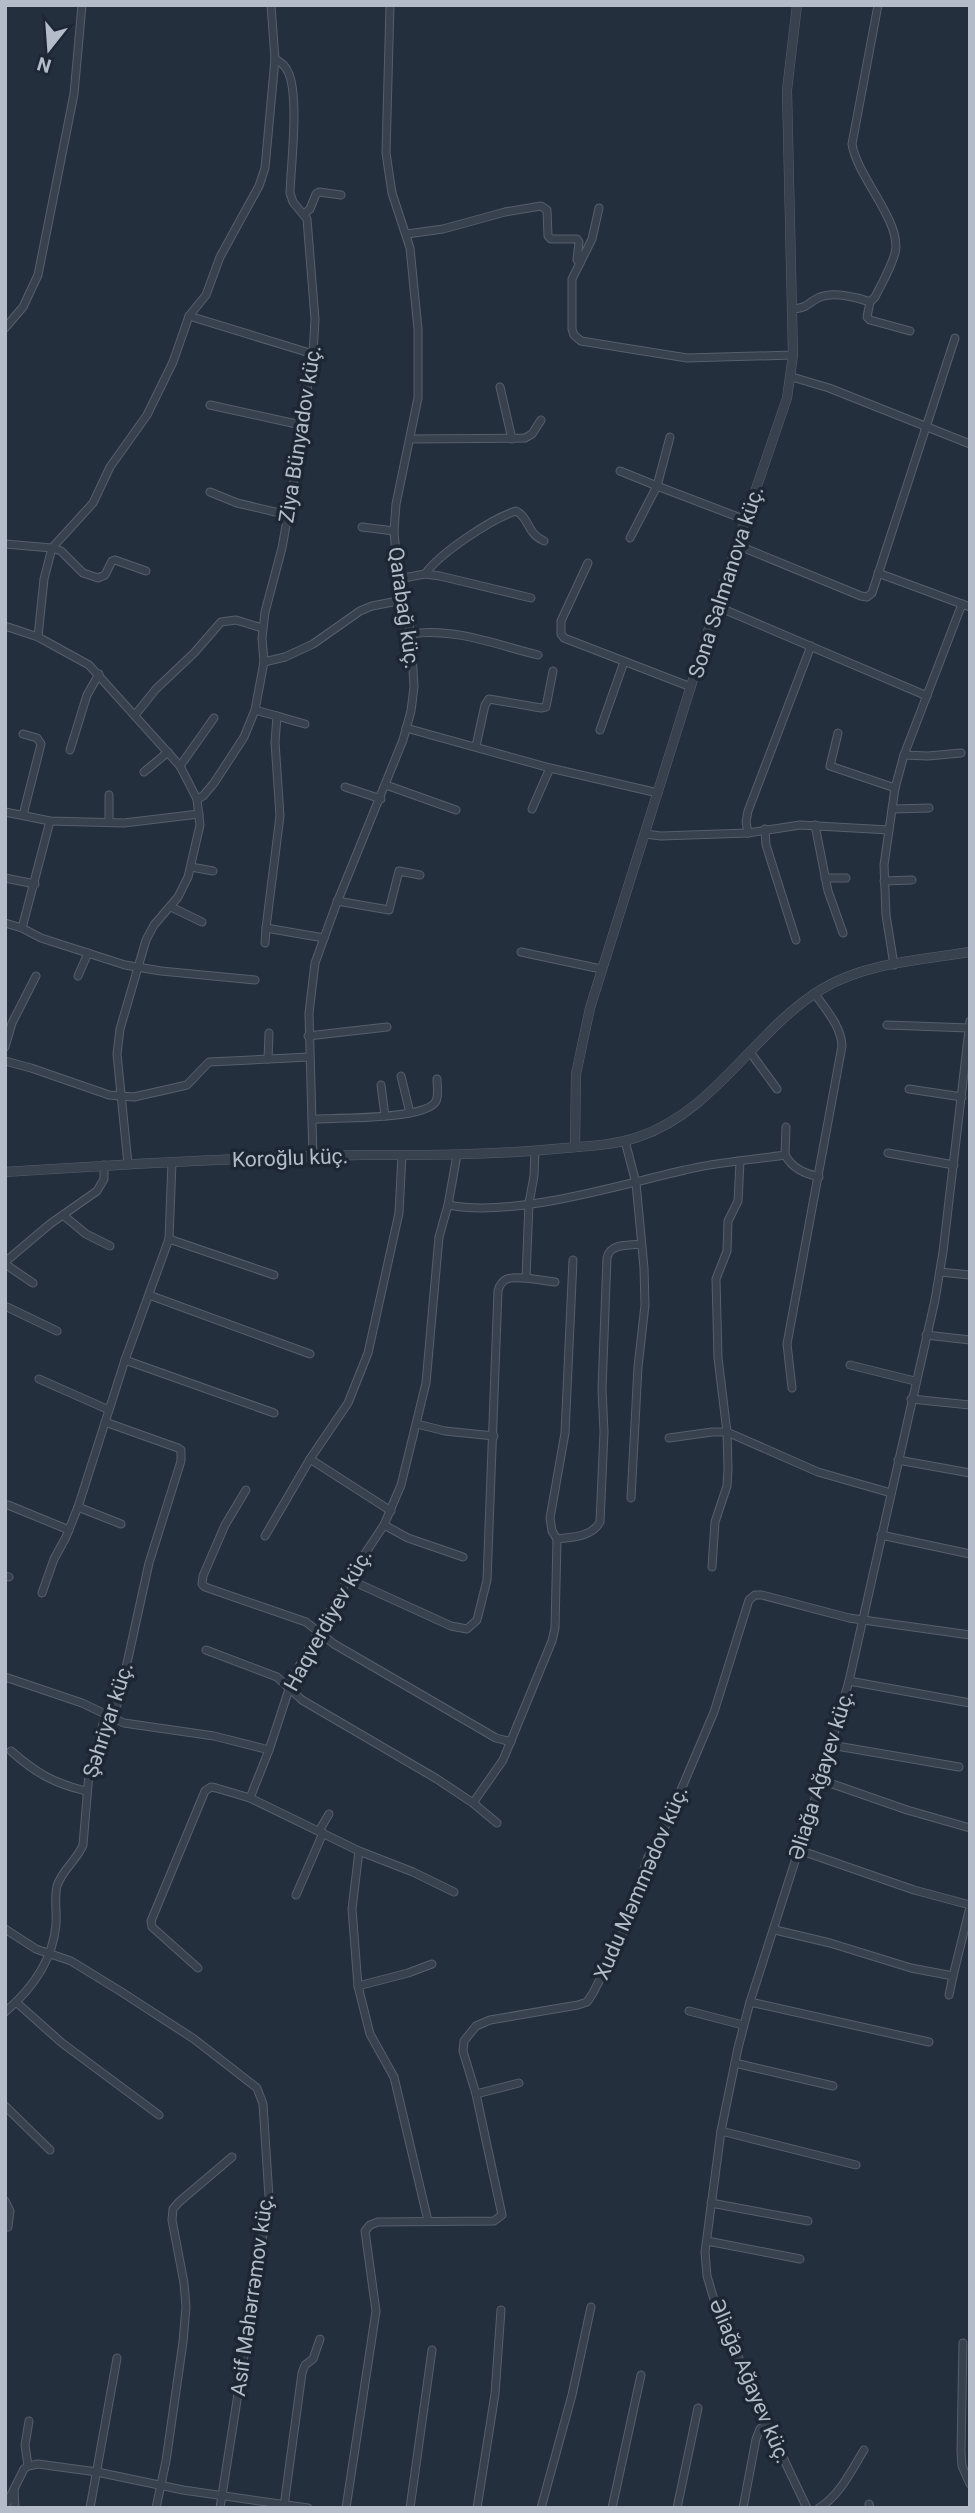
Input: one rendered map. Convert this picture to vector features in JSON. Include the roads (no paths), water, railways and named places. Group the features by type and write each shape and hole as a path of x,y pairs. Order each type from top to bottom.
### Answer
{"street":[{"path":"5,327 23,307 38,275 74,94 82,5"},
{"path":"38,637 44,579 52,548 93,502 110,467 147,415 173,362 189,316 206,295 220,257 262,177 275,59 271,5"},
{"name":"Qarabağ küç.","path":"313,1157 308,1036 315,963 337,901 381,799 406,728 414,687 411,634 398,579 394,531 396,504 418,398 419,349 413,265 407,234 392,193 386,153 390,5"},
{"name":"Sona Salmanova küç.","path":"575,1147 575,1097 580,1049 601,970 716,606 779,423 792,377 787,90 797,5"},
{"path":"878,5 852,144 857,165 888,219 896,241 895,252 875,297 870,302 867,317 910,331"},
{"name":"Ziya Bünyadov küç.","path":"197,799 214,783 244,737 255,710 264,662 262,628 288,515 313,354 315,319 307,219 293,202 290,193 294,92 289,72 284,64 275,59"},
{"path":"304,214 310,209 319,192 341,195"},
{"path":"407,234 443,229 496,214 541,206 547,210 548,236 551,239 577,239 577,260 580,263"},
{"path":"599,208 592,239 574,272 571,288 572,329 581,341 687,358 793,355"},
{"path":"792,309 804,309 819,297 827,295 870,302"},
{"path":"189,316 313,354"},
{"path":"737,545 860,596 867,597 872,593 955,338"},
{"path":"792,377 829,388 970,444"},
{"path":"500,387 512,439"},
{"path":"210,405 301,425"},
{"path":"411,439 525,438 541,421"},
{"path":"630,538 657,486 670,437"},
{"path":"620,471 746,520"},
{"path":"210,492 237,503 288,515"},
{"path":"425,574 433,563 451,549 516,510 523,515 531,534 544,541"},
{"path":"362,527 394,531"},
{"path":"5,544 52,548 66,555 72,565 82,573 98,578 105,575 115,560 146,571"},
{"path":"589,564 561,621 561,634 572,642 691,687"},
{"path":"877,573 966,605 904,755 895,788 884,881 894,965"},
{"path":"398,579 425,574 531,598"},
{"path":"264,662 285,657 313,644 360,611 402,600"},
{"path":"716,606 927,696"},
{"path":"135,715 156,689 194,653 221,622 236,620 262,628"},
{"path":"5,626 38,637 81,660 99,674 180,766 197,799 200,814 198,838 191,867 183,888 171,907 149,932 136,968 118,1041 128,1164"},
{"path":"411,634 428,631 445,633 538,655"},
{"path":"748,833 748,811 811,646"},
{"path":"600,730 624,662"},
{"path":"476,746 485,705 489,699 546,707 553,671"},
{"path":"70,750 87,695 99,674"},
{"path":"255,710 305,724"},
{"path":"265,943 280,816 275,742 277,716"},
{"path":"180,766 214,718"},
{"path":"406,728 550,768 658,793"},
{"path":"838,733 830,766 895,788"},
{"path":"23,734 37,738 41,744 23,815"},
{"path":"144,772 168,752"},
{"path":"904,755 961,753"},
{"path":"533,809 550,768"},
{"path":"386,785 456,810"},
{"path":"345,787 381,799"},
{"path":"109,795 109,822"},
{"path":"893,809 929,808"},
{"path":"5,812 50,821 109,822 135,822 200,814"},
{"path":"22,928 50,821"},
{"path":"645,834 662,836 748,833 787,826 815,825 889,830"},
{"path":"815,825 825,878 843,933"},
{"path":"765,829 766,845 796,940"},
{"path":"191,867 213,871"},
{"path":"337,901 389,910 399,872 421,875"},
{"path":"5,878 35,884"},
{"path":"825,878 846,878"},
{"path":"884,881 912,880"},
{"path":"171,907 202,922"},
{"path":"5,923 41,938 136,968 256,981"},
{"path":"266,928 324,938"},
{"path":"521,952 601,970"},
{"name":"Koroğlu küç.","path":"5,1172 313,1157 457,1155 535,1151 625,1141 657,1130 681,1117 794,1009 815,994 841,980 894,965 970,952"},
{"path":"78,976 88,953"},
{"path":"5,1046 12,1023 36,976"},
{"path":"792,1388 787,1344 842,1046 842,1035 838,1027 815,994"},
{"name":"Əliağa Ağayev küç.","path":"807,2508 766,2424 715,2302 707,2276 711,2203 721,2131 743,2025 775,1930 849,1681 940,1272 962,1097 967,1080 970,1021"},
{"path":"887,1026 969,1028"},
{"path":"308,1036 387,1027"},
{"path":"268,1059 269,1033"},
{"path":"750,1052 777,1089"},
{"path":"5,1061 121,1097 143,1096 187,1085 209,1062 309,1057"},
{"path":"401,1076 410,1114"},
{"path":"313,1119 410,1114 435,1104 437,1079"},
{"path":"381,1085 384,1116"},
{"path":"909,1089 962,1097"},
{"path":"786,1127 785,1155 789,1162 802,1172 819,1177"},
{"path":"625,1141 636,1183 645,1305 638,1367 631,1498"},
{"path":"526,1278 529,1203 535,1151"},
{"path":"888,1153 954,1166"},
{"path":"265,1536 310,1459 348,1403 368,1353 399,1213 402,1155"},
{"name":"Haqverdiyev küç.","path":"250,1798 269,1750 288,1687 348,1579 384,1525 401,1485 417,1424 429,1360 439,1237 457,1155"},
{"path":"448,1205 477,1208 529,1203 636,1183 687,1169 785,1155"},
{"path":"712,1567 715,1522 727,1486 727,1432 718,1358 716,1279 727,1251 728,1221 738,1201 740,1162"},
{"path":"42,1593 78,1507 125,1360 169,1239 172,1163"},
{"path":"33,1283 5,1263 63,1214 97,1191 103,1179 104,1166"},
{"path":"63,1214 86,1234 110,1247"},
{"path":"169,1239 274,1275"},
{"path":"557,1539 586,1534 600,1522 607,1258 608,1252 613,1248 641,1244"},
{"path":"473,1803 493,1777 511,1742 555,1628 557,1539 552,1531 550,1518 565,1433 573,1260"},
{"path":"940,1272 970,1275"},
{"path":"348,1579 451,1626 467,1629 473,1625 482,1605 486,1580 498,1290 506,1278 555,1282"},
{"path":"149,1295 310,1354"},
{"path":"5,1306 57,1331"},
{"path":"926,1335 970,1340"},
{"path":"125,1360 274,1413"},
{"path":"850,1365 915,1381"},
{"path":"39,1379 109,1410"},
{"path":"911,1399 970,1405"},
{"name":"Şəhriyar küç.","path":"5,2011 40,1975 54,1941 57,1885 80,1854 85,1836 86,1791 98,1738 117,1706 149,1563 182,1455 178,1448 105,1422"},
{"path":"417,1424 445,1431 494,1436"},
{"path":"669,1438 727,1432 818,1472 891,1493"},
{"path":"310,1459 391,1511"},
{"path":"898,1461 970,1473"},
{"path":"246,1490 225,1525 202,1584 211,1590 306,1622 334,1644 496,1738 511,1742"},
{"path":"8,1505 69,1530"},
{"path":"78,1507 121,1524"},
{"path":"384,1525 408,1538 463,1558"},
{"path":"881,1535 970,1554"},
{"name":"Xudu Məmmədov küç.","path":"346,2508 376,2311 365,2231 377,2222 494,2221 502,2215 476,2094 463,2051 464,2041 476,2026 491,2020 578,2006 587,2002 593,1993 621,1938 648,1857 667,1823 714,1712 751,1597 762,1595 861,1620 970,1635"},
{"path":"206,1650 283,1681 302,1700 437,1779 497,1823"},
{"path":"5,1677 82,1703 124,1723 214,1736 269,1750"},
{"path":"849,1681 970,1703"},
{"path":"831,1745 959,1767"},
{"path":"10,1751 55,1783 86,1791"},
{"path":"821,1780 916,1813 970,1828"},
{"path":"198,1968 152,1927 151,1921 205,1791 211,1787 250,1798 359,1851 413,1872 454,1892"},
{"path":"296,1895 329,1814"},
{"path":"799,1850 970,1906 949,1994"},
{"path":"359,1851 352,1909 358,1986 370,2035 394,2077 429,2221"},
{"name":"Asif Məhərrəmov küç.","path":"5,1929 36,1949 71,1961 194,2039 257,2088 263,2104 269,2197 220,2508"},
{"path":"775,1930 911,1968 953,1976"},
{"path":"358,1986 432,1964"},
{"path":"16,2002 62,2043 159,2115"},
{"path":"750,2002 929,2042"},
{"path":"689,2011 743,2025"},
{"path":"735,2063 833,2086"},
{"path":"476,2094 519,2083"},
{"path":"5,2106 50,2150"},
{"path":"721,2131 856,2165"},
{"path":"156,2508 179,2379 186,2307 172,2220 173,2210 232,2157"},
{"path":"5,2201 10,2211 8,2227"},
{"path":"711,2203 808,2221"},
{"path":"707,2241 800,2259"},
{"path":"541,2508 572,2395 591,2307"},
{"path":"477,2508 495,2394 501,2310"},
{"path":"284,2506 302,2373 305,2365 313,2359 320,2339"},
{"path":"963,2343 961,2452 962,2466 970,2484"},
{"path":"411,2508 432,2350"},
{"path":"90,2508 117,2358"},
{"path":"612,2508 641,2375"},
{"path":"677,2508 698,2408"},
{"path":"28,2466 25,2445 29,2421"},
{"path":"743,2508 755,2439 766,2424"},
{"path":"819,2508 842,2486 864,2450"},
{"path":"5,2507 24,2469 46,2464 162,2486 308,2508"},
{"path":"14,2489 15,2508"}]}
